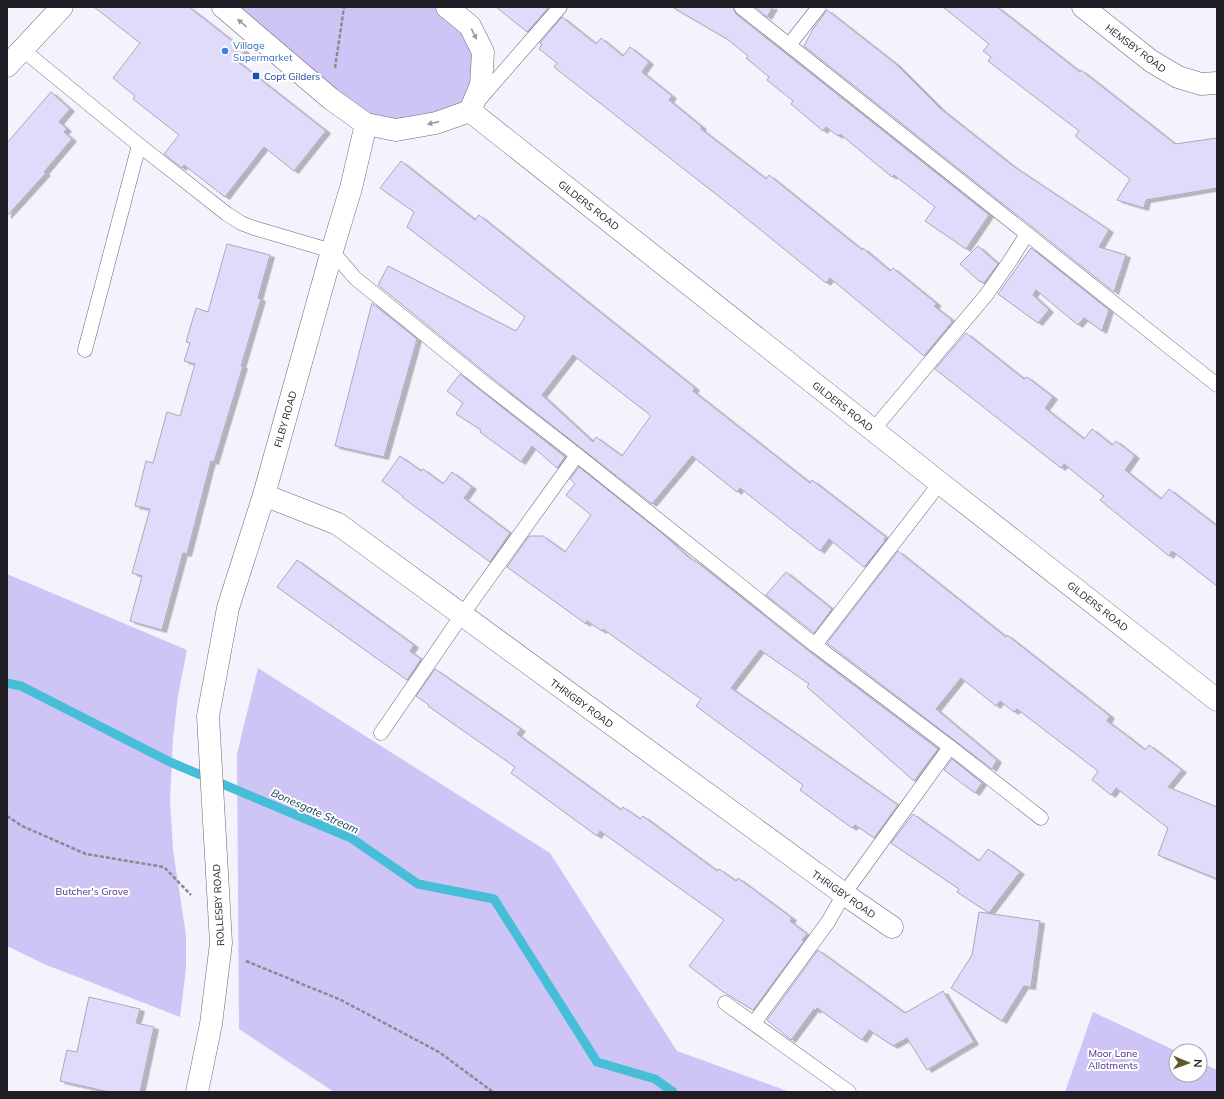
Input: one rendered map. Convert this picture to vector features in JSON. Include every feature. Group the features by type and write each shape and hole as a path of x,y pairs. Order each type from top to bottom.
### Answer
{"street":[{"path":"13,57 62,7"},
{"path":"223,7 331,99 366,124 396,130 436,123 470,111 481,85 483,52 470,26 447,7"},
{"name":"HEMSBY ROAD","path":"1083,7 1151,61 1178,77 1201,84 1217,83"},
{"name":"GILDERS ROAD","path":"470,111 1217,700"},
{"name":"FILBY ROAD","path":"208,716 228,608 264,495 351,188 366,124"},
{"name":"THRIGBY ROAD","path":"264,495 338,524 844,894 892,927"},
{"name":"ROLLESBY ROAD","path":"197,1092 211,1024 221,943 208,716"}],"lane":[{"path":"470,111 560,7"},
{"path":"741,7 1217,385"},
{"path":"789,45 819,7"},
{"path":"13,57 139,145 241,223 332,251 355,278 487,385 578,455 815,645 1041,818"},
{"path":"84,350 139,145"},
{"path":"873,430 987,294 1027,234"},
{"path":"381,733 462,615 578,455"},
{"path":"815,645 940,483"},
{"path":"754,1023 828,922 844,894 950,747"},
{"path":"725,1003 849,1092"}],"path":[{"path":"331,99 344,7"},
{"path":"7,816 22,826 86,854 164,867 195,899"},
{"path":"221,943 245,961 341,1000 439,1052 493,1092"}],"green space":[{"path":"223,7 447,7 483,52 470,111 366,124"},
{"name":"Butcher's Grove","path":"7,574 187,650 178,696 173,738 170,800 173,850 186,935 186,969 180,1017 44,964 7,946"},
{"path":"258,668 550,853 677,1051 790,1092 334,1092 239,1029 237,754"},
{"name":"Moor Lane Allotments","path":"1093,1012 1168,1047 1168,1083 1208,1083 1208,1066 1217,1070 1217,1092 1065,1092"}],"building":[{"path":"94,7 189,7 245,51 237,61 326,131 294,171 264,147 225,197 184,165 182,168 164,154 179,135 133,99 135,96 113,78 140,43"},
{"path":"496,7 549,7 527,32"},
{"path":"672,7 733,7 736,14 989,215 966,249 925,221 935,207 894,175 892,177 840,134 838,136 826,127 823,131 791,104 793,101 767,80 769,77 746,58 748,56 727,39"},
{"path":"755,7 773,7 767,17"},
{"path":"943,7 997,7 1080,72 1081,70 1175,144 1217,138 1217,188 1146,200 1144,208 1117,200 1130,179 1075,136 1079,131 988,61 991,57 983,51 989,44"},
{"path":"827,10 896,64 941,109 1013,166 1109,230 1099,247 1126,255 1114,292 804,46 813,29"},
{"path":"562,17 596,44 601,38 623,56 630,47 649,62 642,72 672,96 669,100 702,127 701,129 766,179 769,175 862,250 863,248 890,271 893,268 937,304 934,306 952,320 952,322 924,356 830,278 826,283 554,67 557,63 539,49 542,44 540,43"},
{"path":"51,92 70,109 59,122 67,129 64,132 72,139 44,172 46,173 7,216 7,143"},
{"path":"401,161 475,220 479,215 695,388 693,391 810,483 812,480 886,537 884,540 885,541 864,567 829,539 820,551 740,488 737,492 692,456 652,504 492,378 378,285 388,266 516,331 525,317 407,227 414,212 380,188","holes":["573,355 650,415 622,456 596,437 593,442 542,395"]},
{"path":"227,244 270,255 258,298 261,299 241,366 243,366 214,462 211,461 187,554 183,553 162,630 130,621 142,576 132,573 150,509 135,506 146,461 153,463 167,412 180,416 195,364 184,361 190,343 186,342 196,308 208,312"},
{"path":"978,246 998,264 984,283 981,281 980,282 960,264"},
{"path":"1031,248 1109,310 1102,331 1084,318 1078,325 1036,290 1033,295 1049,310 1038,323 998,294"},
{"path":"372,303 417,339 384,457 335,446"},
{"path":"966,333 1024,379 1027,377 1053,397 1045,408 1084,439 1092,429 1112,445 1116,441 1135,456 1125,470 1161,499 1169,489 1217,526 1217,586 1172,551 1169,556 1100,500 1104,496 1064,464 1061,468 935,369"},
{"path":"460,374 565,457 557,468 532,446 521,462 480,432 481,430 456,414 463,403 447,391"},
{"path":"400,456 421,471 423,469 443,484 452,472 472,487 464,498 510,533 490,562 382,481"},
{"path":"579,467 663,534 688,557 698,563 810,652 938,749 914,781 807,687 809,684 760,650 731,688 898,805 874,838 855,825 852,828 800,790 803,785 696,706 701,699 603,629 602,631 587,621 586,624 507,567 529,536 543,536 565,552 591,515 566,495 575,484 570,479"},
{"path":"898,551 1006,637 1007,635 1110,716 1107,721 1145,750 1149,745 1182,770 1168,787 1217,807 1217,879 1158,855 1168,828 1116,788 1111,795 1092,780 1098,771 1017,709 1014,712 1000,701 996,706 961,678 936,709 997,760 992,769 827,643"},
{"path":"297,560 414,645 410,651 421,659 407,680 277,587"},
{"path":"786,572 832,609 814,633 766,595"},
{"path":"435,669 521,729 517,734 621,810 623,807 640,819 643,816 717,871 719,869 736,881 738,878 792,918 790,921 807,934 802,940 804,941 753,1010 722,991 689,966 724,920 600,831 597,836 511,773 515,767 416,696"},
{"path":"952,759 982,783 975,793 944,770"},
{"path":"913,814 979,861 988,849 1020,872 989,913 957,892 959,889 891,843"},
{"path":"979,912 1040,921 1031,987 1024,986 1002,1021 951,988 972,955"},
{"path":"818,950 905,1013 943,991 974,1042 927,1070 907,1038 893,1046 869,1030 862,1040 817,1008 816,1011 814,1009 791,1040 767,1020"},
{"path":"89,997 140,1009 136,1023 154,1027 140,1092 109,1092 60,1081 67,1050 77,1052"}],"waterway":[{"name":"Bonesgate Stream","path":"7,683 21,686 170,762 351,838 418,884 494,899 597,1062 655,1079 673,1092"}],"place":[{"name":"Village Supermarket","path":"225,51"},
{"name":"Copt Gilders","path":"256,76"}]}
